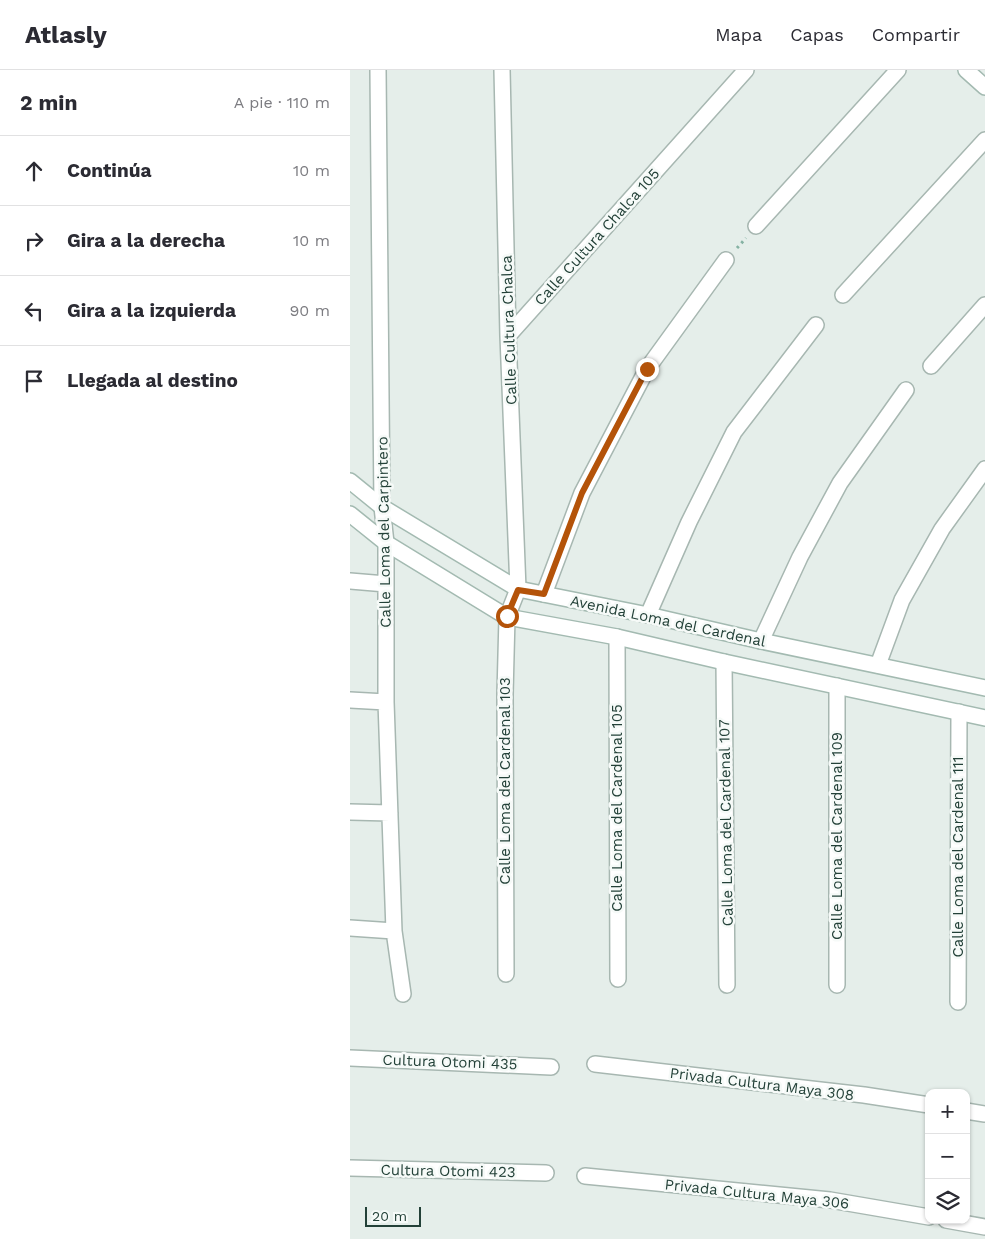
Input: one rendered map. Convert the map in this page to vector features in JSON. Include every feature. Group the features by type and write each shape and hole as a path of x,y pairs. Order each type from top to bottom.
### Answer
{"street":[{"name":"Calle Loma del Carpintero","path":"378,70 382,507 386,543 386,702 394,931 403,994"},
{"name":"Calle Cultura Chalca","path":"502,70 508,336 518,590"},
{"name":"Calle Cultura Chalca 105","path":"508,336 746,70"},
{"path":"756,226 898,70"},
{"path":"966,70 985,88"},
{"path":"843,295 985,140"},
{"path":"544,594 582,493 647,369 726,260"},
{"path":"930,366 985,305"},
{"path":"648,615 689,522 734,432 816,325"},
{"path":"761,641 800,557 840,483 906,390"},
{"path":"878,665 902,600 942,529 984,469"},
{"name":"Avenida Loma del Cardenal","path":"350,481 382,507 518,590 648,615 985,688"},
{"name":"Avenida Loma del Cardenal","path":"350,514 386,543 507,616 617,637 985,718"},
{"path":"350,581 386,584"},
{"name":"Calle Loma del Cardenal 103","path":"506,974 505,694 507,616 518,590"},
{"name":"Calle Loma del Cardenal 105","path":"617,637 618,979"},
{"name":"Calle Loma del Cardenal 107","path":"724,662 727,984"},
{"name":"Calle Loma del Cardenal 109","path":"837,686 838,985"},
{"path":"350,700 386,702"},
{"name":"Calle Loma del Cardenal 111","path":"958,1002 959,712"},
{"path":"350,812 390,814"},
{"path":"350,928 394,931"},
{"name":"Cultura Otomi 435","path":"350,1058 551,1067"},
{"name":"Privada Cultura Maya 308","path":"595,1064 864,1095 925,1105"},
{"path":"970,1112 985,1114"},
{"name":"Cultura Otomi 423","path":"350,1168 546,1173"},
{"name":"Privada Cultura Maya 306","path":"585,1176 830,1200 925,1216"},
{"path":"968,1224 985,1227"}],"path":[{"path":"726,260 756,226"}],"route":[{"path":"507,616 518,590 544,594 582,493 647,369"}]}
